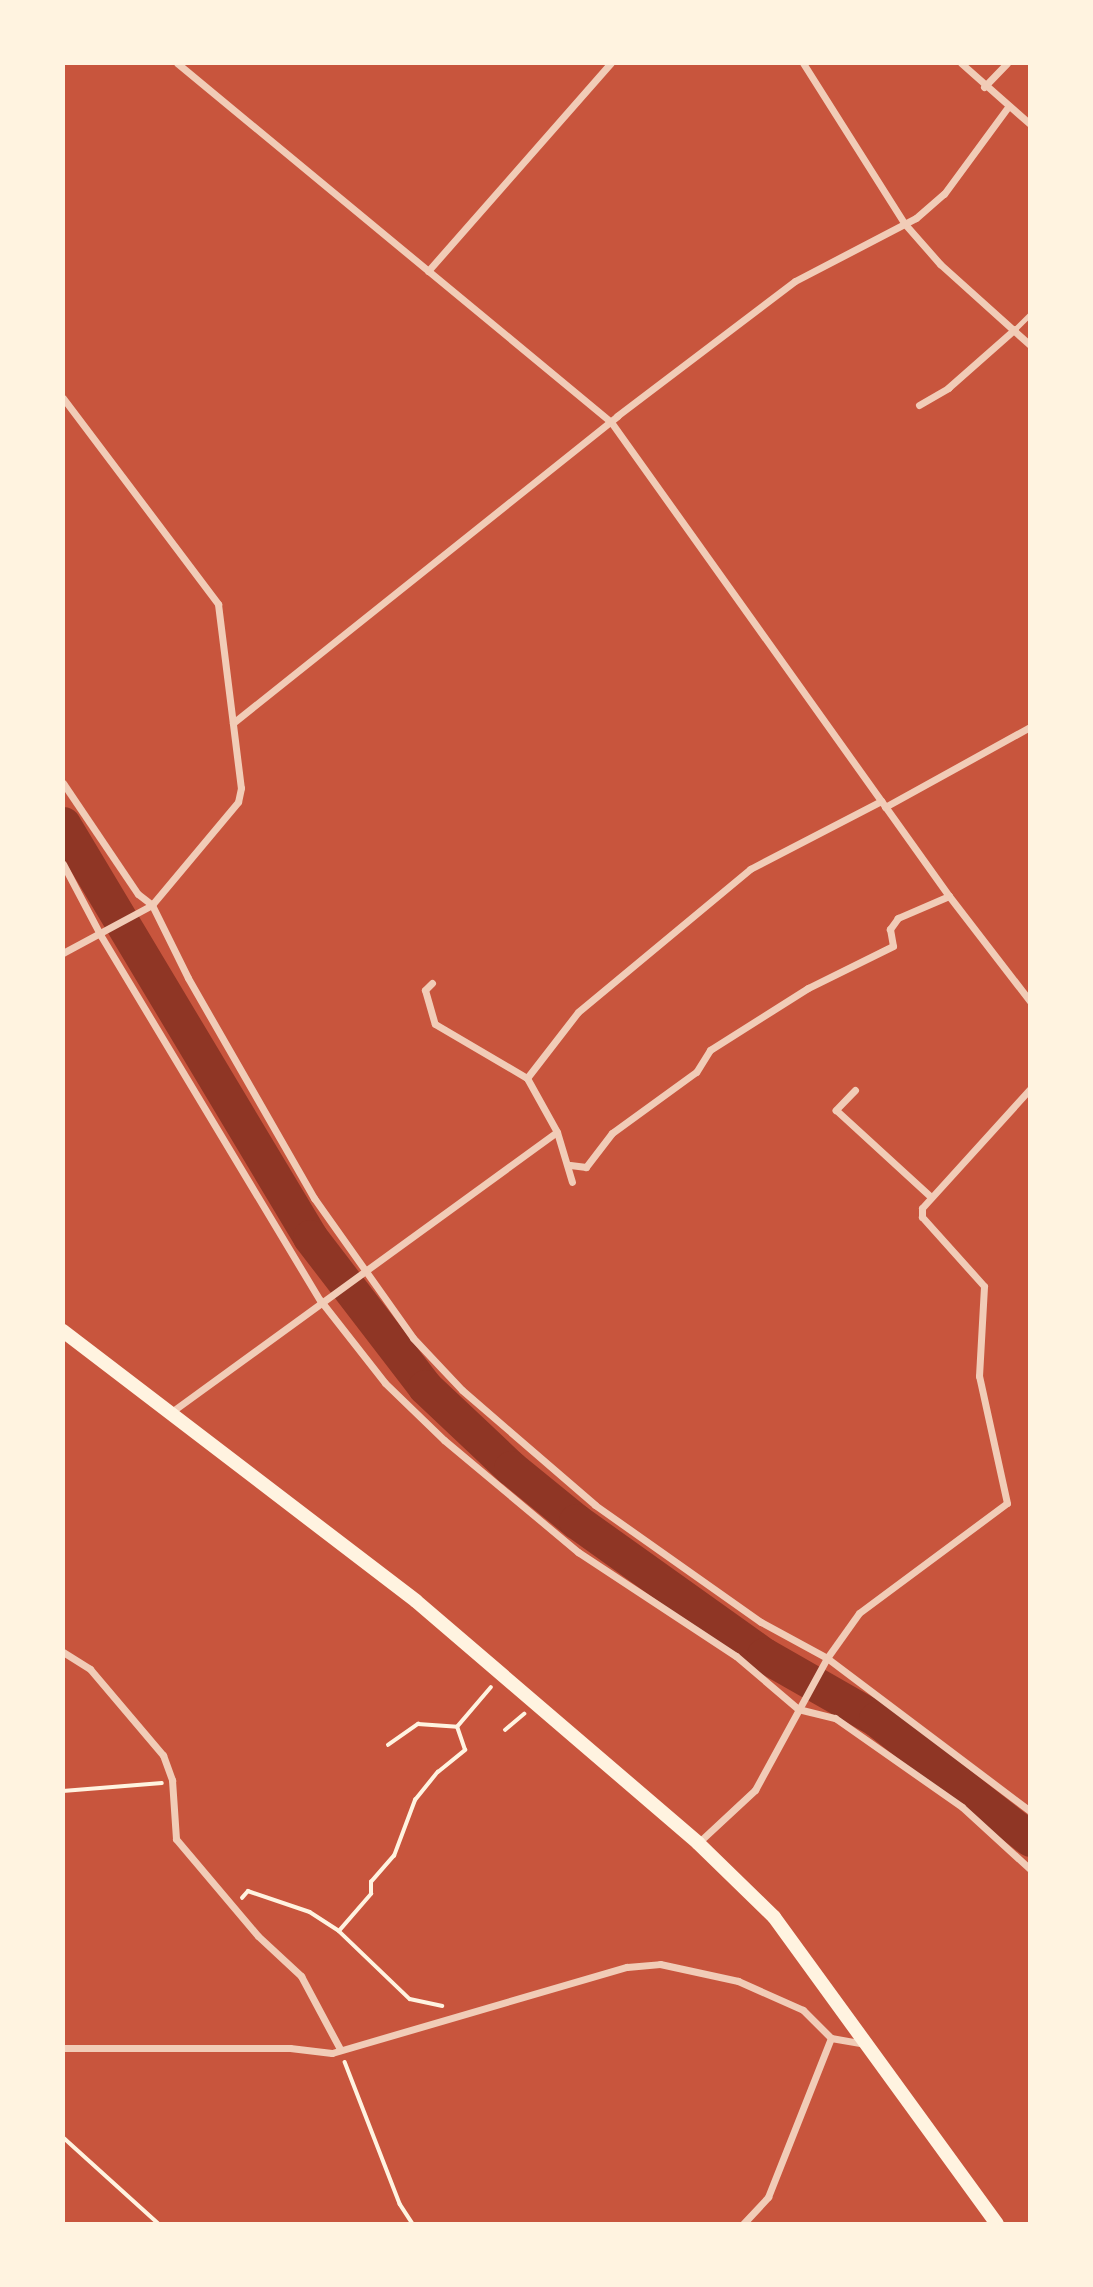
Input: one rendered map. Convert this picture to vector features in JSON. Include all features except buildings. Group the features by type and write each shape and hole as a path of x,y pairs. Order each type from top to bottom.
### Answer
{"main road":[{"path":"63,1331 416,1601 698,1843 775,1917 864,2044 997,2224"}],"street":[{"path":"177,63 611,422 949,896 1030,1001"},
{"path":"428,271 611,63"},
{"path":"803,63 904,223 940,264 1016,329 1029,345"},
{"path":"961,63 984,87 1030,124"},
{"path":"984,87 1007,63"},
{"path":"233,723 611,422 795,281 840,261 904,223 944,194 1008,107"},
{"path":"919,405 947,388 1016,329"},
{"path":"63,398 218,604 241,788 238,803 152,905 101,936 63,953"},
{"path":"527,1078 578,1012 750,869 883,804 1030,727"},
{"path":"63,783 138,894 152,905 188,978 314,1198 367,1267 413,1338 525,1448 594,1505 761,1622 827,1658 1030,1811"},
{"path":"63,864 101,936 320,1300 384,1383 444,1440 578,1552 736,1656 798,1709 835,1718 961,1807 1030,1869"},
{"path":"570,1165 586,1167 612,1133 696,1072 710,1050 808,988 894,946 890,929 898,918 949,896"},
{"path":"432,983 425,990 435,1024 527,1078 557,1132 570,1165 572,1182"},
{"path":"698,1843 755,1790 827,1658 859,1613 1007,1503 979,1376 984,1286 922,1217 922,1208 1030,1089"},
{"path":"855,1090 836,1110 931,1197"},
{"path":"170,1413 320,1300 557,1132"},
{"path":"63,1652 90,1669 145,1729 163,1755 172,1780 176,1839 234,1908 301,1976 340,2049"},
{"path":"63,2048 340,2049 601,1978 627,1966 660,1964 749,1986 803,2010 831,2038 864,2044"},
{"path":"743,2224 768,2197 831,2038"}],"lane":[{"path":"1016,329 1030,314"}],"path":[{"path":"457,1727 501,1674"},
{"path":"505,1730 537,1704"},
{"path":"388,1745 418,1724 457,1727"},
{"path":"340,1931 370,1894 371,1882 394,1856 415,1800 438,1772 465,1749 457,1727"},
{"path":"63,1791 141,1787 172,1780"},
{"path":"234,1908 248,1891 310,1912 340,1931 410,1999 445,2007"},
{"path":"340,2049 400,2204 413,2224"},
{"path":"63,2137 159,2224"}],"waterway":[{"path":"63,824 310,1237 425,1387 511,1468 576,1521 764,1655 876,1719 1030,1839"}]}
